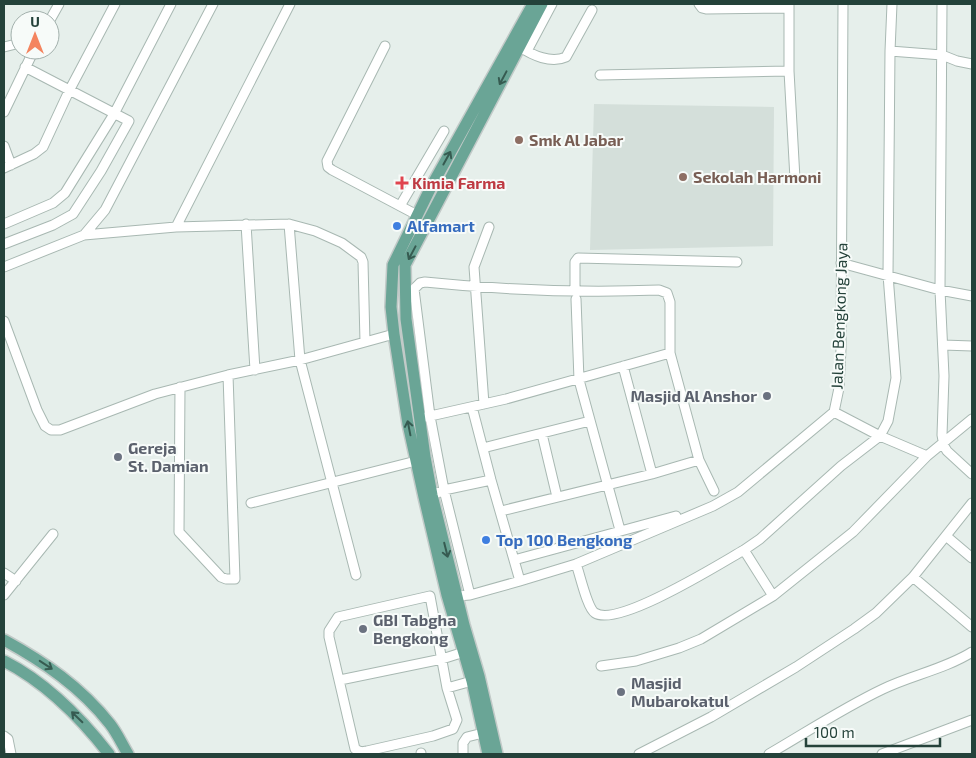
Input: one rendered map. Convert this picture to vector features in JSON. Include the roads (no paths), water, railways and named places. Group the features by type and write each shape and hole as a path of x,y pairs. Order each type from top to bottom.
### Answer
{"main road":[{"path":"497,754 487,736 447,595 408,424 391,307 393,265 431,187 534,4"},
{"path":"488,754 479,676 464,625 432,494 424,418 406,319 406,265 523,49 542,4"},
{"path":"4,640 53,670 80,691 110,725 128,754"},
{"path":"4,661 19,668 63,704 83,723 109,754"}],"street":[{"path":"4,146 7,166 34,154 43,147 69,91 115,4"},
{"path":"4,224 53,203 65,193 114,114 171,4"},
{"path":"84,235 105,210 213,4"},
{"path":"176,227 290,4"},
{"path":"552,4 523,49 541,57 555,60 566,58 592,10"},
{"path":"699,4 702,8 706,9 789,6 789,71 795,179"},
{"name":"Jalan Bengkong Jaya","path":"458,596 470,595 576,564 713,506 738,492 834,412 839,388 842,263 843,4"},
{"path":"576,564 591,608 597,614 603,616 639,607 744,550 760,539 841,466 880,436 888,422 896,378 888,275 892,4"},
{"path":"942,4 940,290 943,345 943,442 947,451 972,474"},
{"path":"385,46 327,162 332,170 417,215"},
{"path":"890,51 942,54 957,62 972,64"},
{"path":"4,112 29,60"},
{"path":"4,244 53,225 73,214 101,171 129,121 25,67"},
{"path":"600,75 789,71"},
{"path":"400,206 444,131"},
{"path":"417,178 431,187"},
{"path":"246,224 255,370"},
{"path":"4,267 84,235 176,227 289,224 315,231 342,242 362,257 365,342"},
{"path":"289,224 300,360 356,575"},
{"path":"484,404 474,266 489,227"},
{"path":"620,530 579,380 575,262 578,258 737,262"},
{"path":"842,263 940,290 972,296"},
{"path":"470,595 424,418 418,317 414,289 420,283 575,295 659,290 667,293 670,302 670,353 699,460 714,491"},
{"path":"406,319 418,317"},
{"path":"4,320 37,410 45,426 51,430 60,430 155,394 180,387 300,360 394,334"},
{"path":"943,345 972,346"},
{"path":"424,418 579,380 670,353"},
{"path":"623,366 652,474"},
{"path":"180,387 179,532 221,577 235,579 228,375"},
{"path":"472,407 520,581"},
{"path":"834,412 880,436 927,456"},
{"path":"601,666 636,661 680,648 701,639 773,596 853,532 927,456 972,419"},
{"path":"482,448 590,421"},
{"path":"542,434 557,497"},
{"path":"501,511 652,474 699,460"},
{"path":"250,503 416,461"},
{"path":"432,494 491,480"},
{"path":"639,754 711,717 796,667 876,613 913,577 972,503"},
{"path":"514,560 620,530 698,512"},
{"path":"4,595 53,534"},
{"path":"946,536 972,558"},
{"path":"744,550 773,596"},
{"path":"4,573 16,580"},
{"path":"913,577 972,627"},
{"path":"430,596 442,659 457,720 453,729 433,736 361,752 354,749 329,637 329,631 338,617 430,596"},
{"path":"340,680 442,659 464,652"},
{"path":"769,754 884,688 943,666 972,652"},
{"path":"448,688 472,681"},
{"path":"882,754 972,720"},
{"path":"4,736 8,740 11,754"},
{"path":"463,754 463,743 467,737 487,736"}],"place":[{"name":"Smk Al Jabar","path":"519,140"},
{"name":"Sekolah Harmoni","path":"683,177"},
{"name":"Kimia Farma","path":"402,183"},
{"name":"Alfamart","path":"397,226"},
{"name":"Masjid Al Anshor","path":"767,396"},
{"name":"Gereja St. Damian","path":"118,457"},
{"name":"Top 100 Bengkong","path":"486,540"},
{"name":"GBI Tabgha Bengkong","path":"363,629"},
{"name":"Masjid Mubarokatul","path":"621,692"}]}
